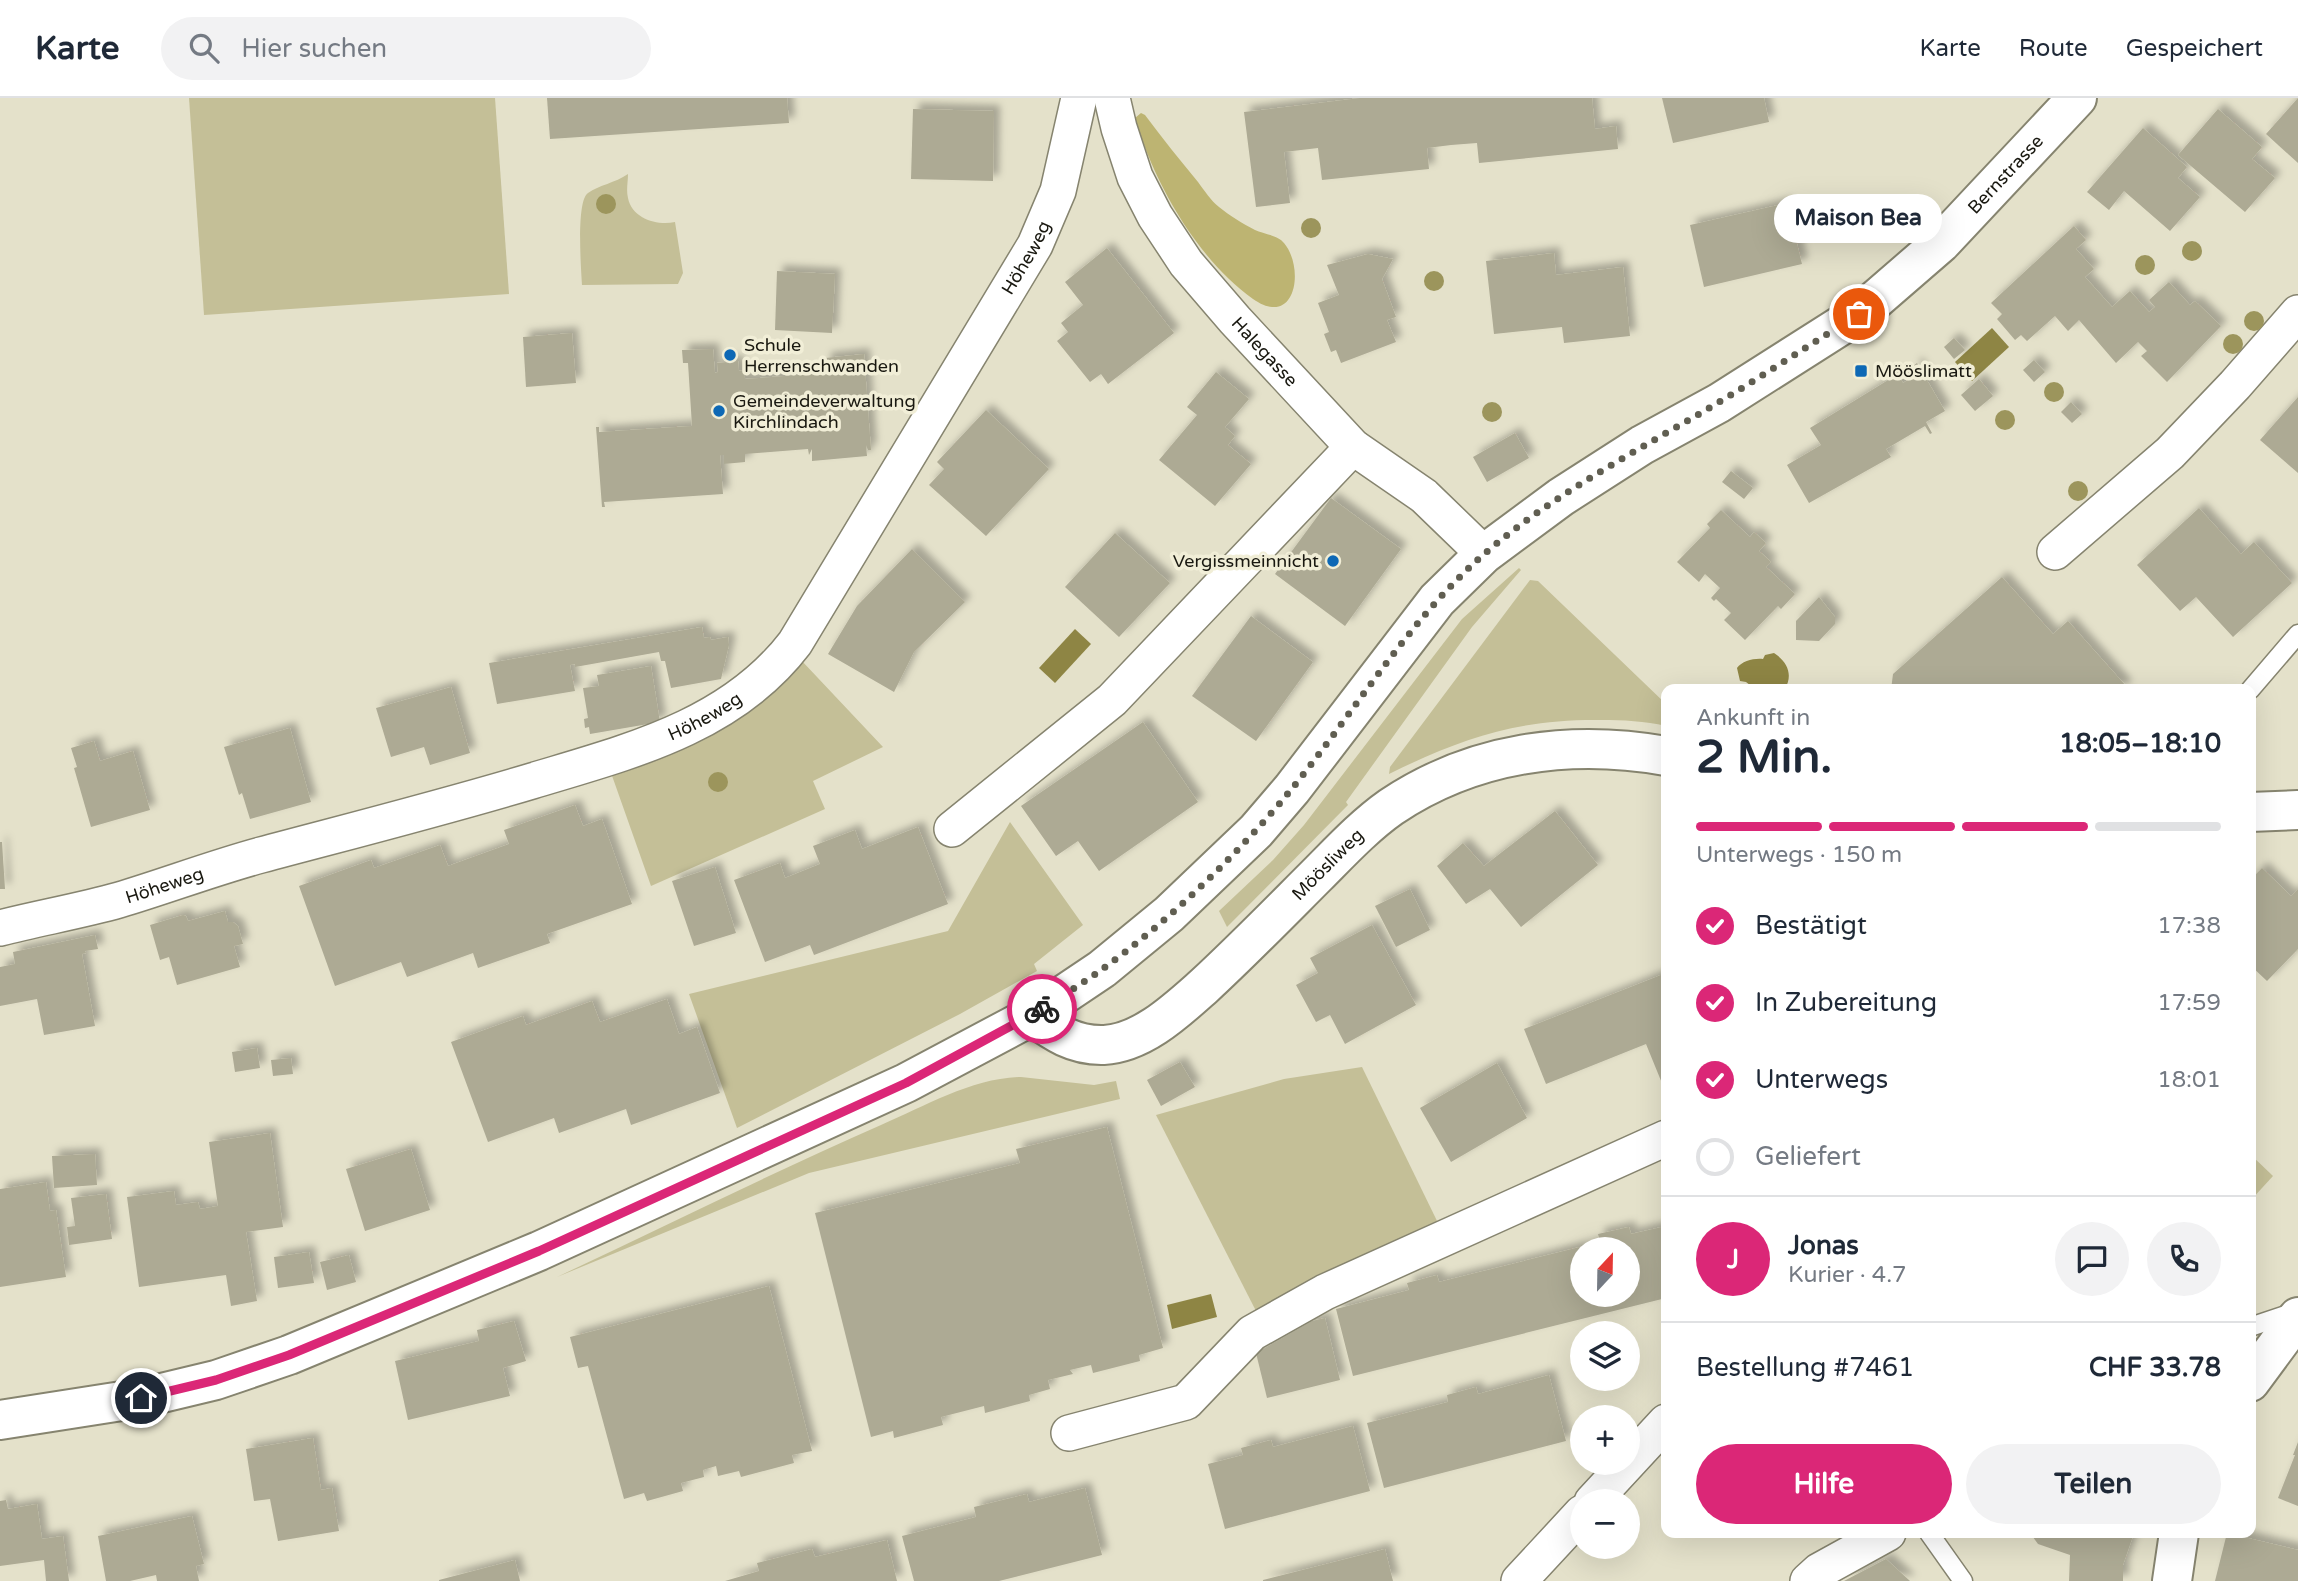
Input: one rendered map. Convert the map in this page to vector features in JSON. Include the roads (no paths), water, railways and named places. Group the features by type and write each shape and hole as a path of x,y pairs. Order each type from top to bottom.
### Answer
{"main road":[{"name":"Bernstrasse","path":"0,1420 141,1398 216,1380 289,1355 539,1251 906,1083 1044,1025 1102,969 1170,914 1256,831 1292,789 1437,600 1484,554 1561,497 1642,445 1718,402 1859,314 1941,243 2077,98"},
{"name":"Möösliweg","path":"1044,1025 1088,1045 1106,1045 1149,1030 1233,959 1351,842 1390,808 1454,773 1500,759 1546,750 1587,747 1661,755"},
{"path":"2256,812 2298,810"},
{"path":"2256,1374 2298,1317"},
{"path":"2172,1581 2178,1538"}],"street":[{"name":"Höheweg","path":"0,928 117,900 252,857 479,797 610,757 659,741 693,726 748,691 782,660 795,643 1035,245 1058,191 1079,98"},
{"name":"Halegasse","path":"1112,98 1135,177 1155,216 1186,262 1235,320 1353,447 1424,496 1484,554"},
{"path":"2055,552 2170,453 2298,313"},
{"path":"951,829 1112,700 1353,447"},
{"path":"1069,1433 1186,1402 1252,1333 1325,1292 1661,1140"},
{"path":"1604,1489 1661,1427"},
{"path":"1519,1581 1570,1526"},
{"path":"1808,1581 1819,1571 1879,1538"}],"lane":[{"path":"2255,684 2298,634"},
{"path":"2256,1325 2298,1311"},
{"path":"1933,1538 1963,1581"}],"place":[{"name":"Maison Bea","path":"1859,314"},
{"name":"Schule Herrenschwanden","path":"730,355"},
{"name":"Mööslimatt","path":"1861,371"},
{"name":"Gemeindeverwaltung Kirchlindach","path":"719,411"},
{"name":"Vergissmeinnicht","path":"1333,561"}]}
